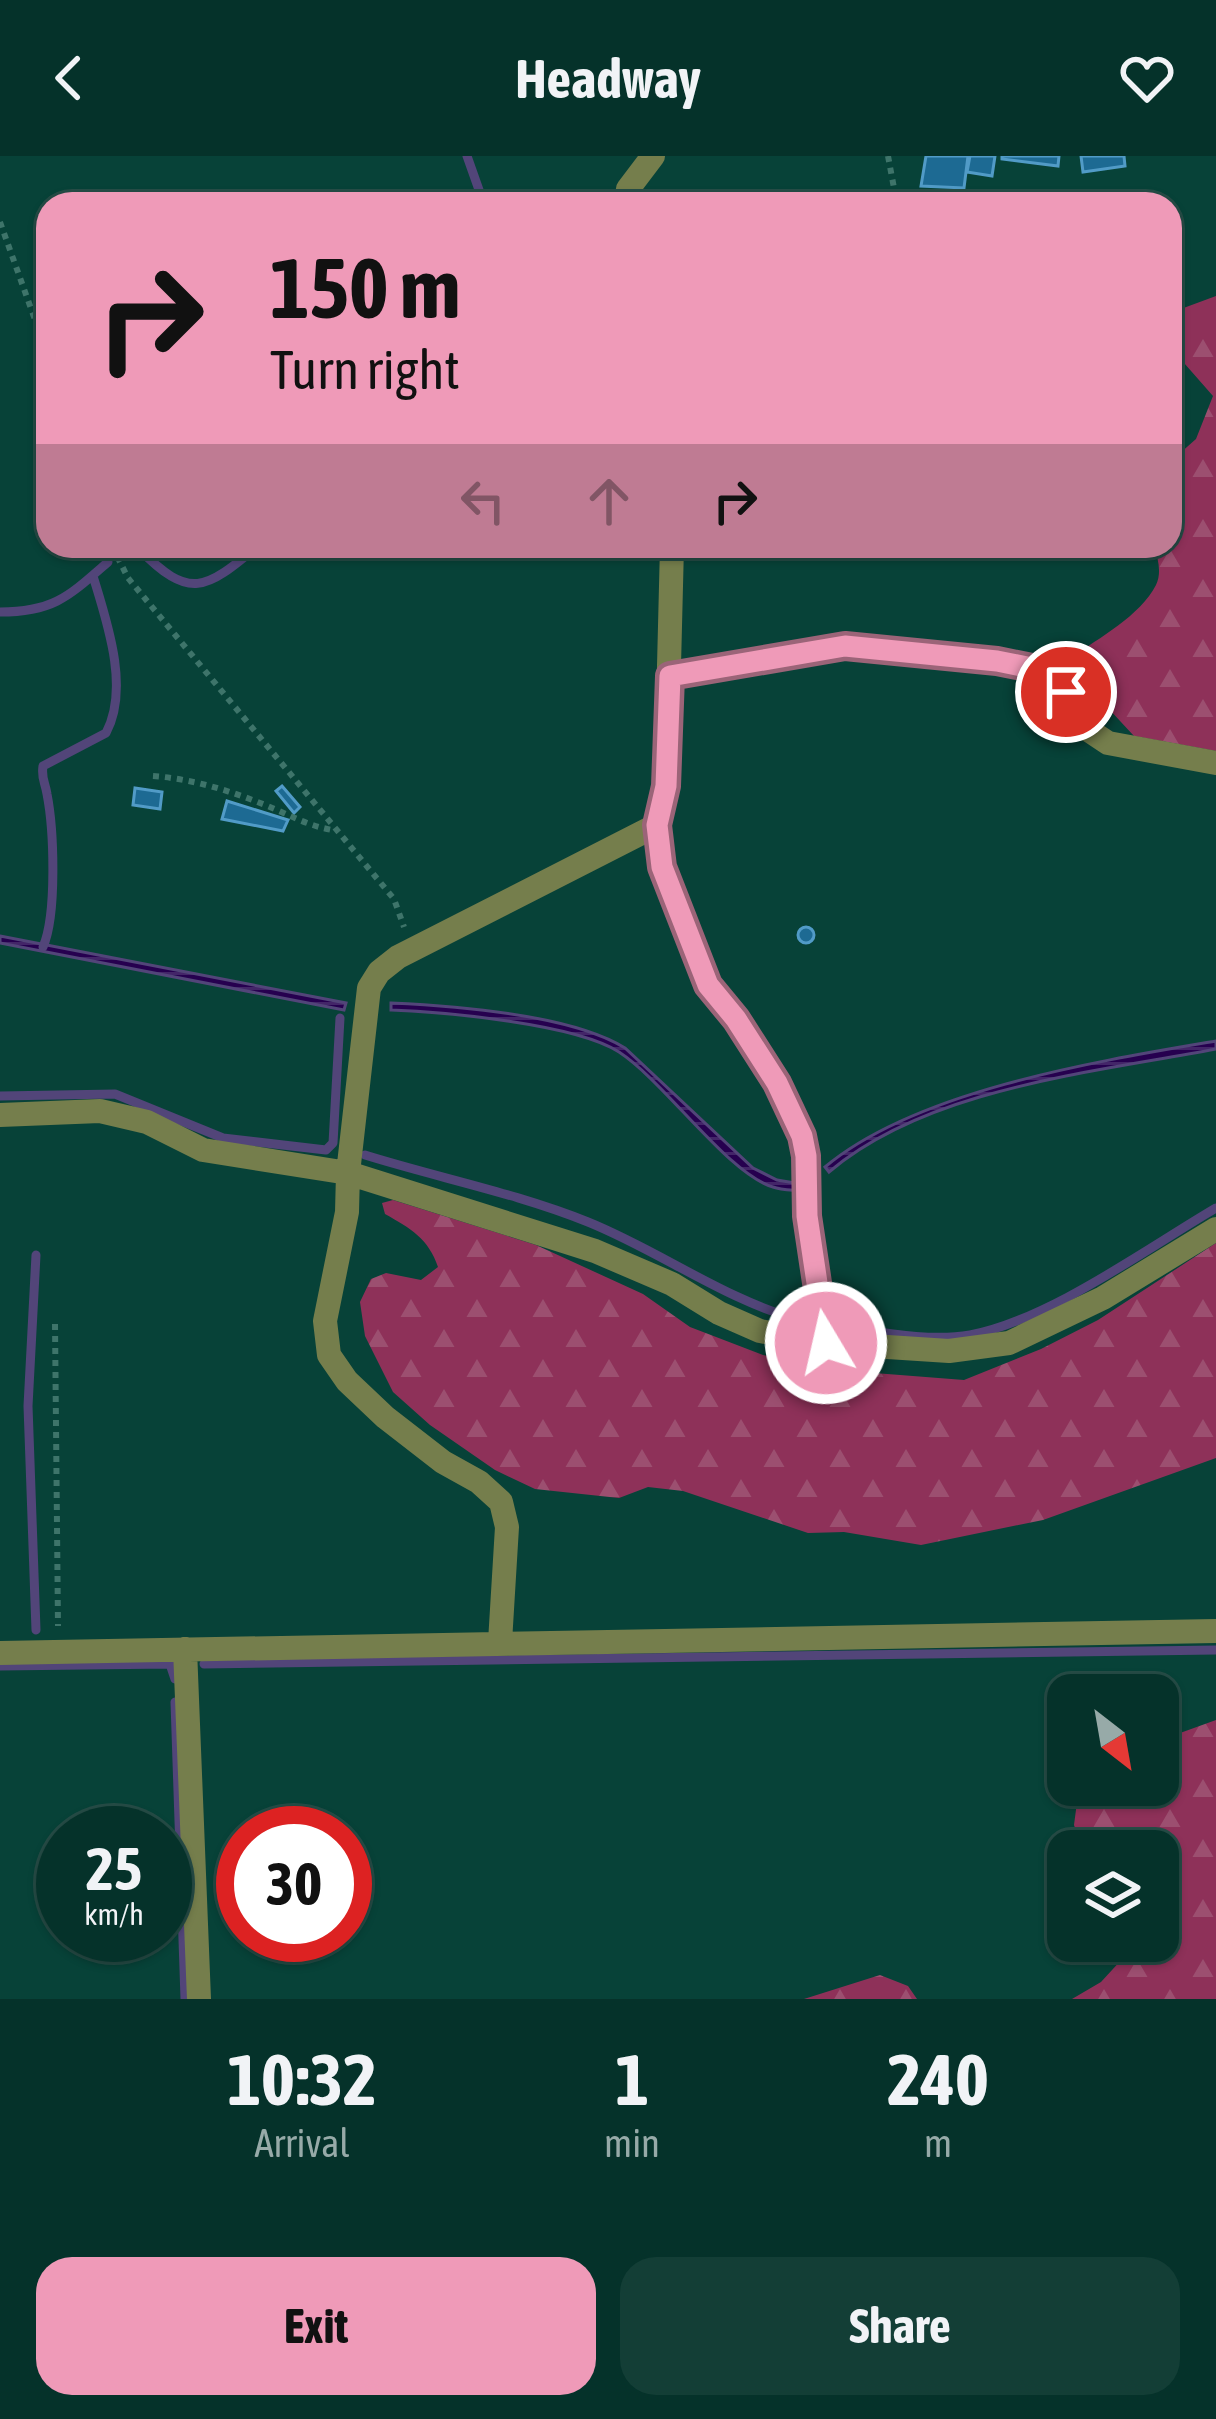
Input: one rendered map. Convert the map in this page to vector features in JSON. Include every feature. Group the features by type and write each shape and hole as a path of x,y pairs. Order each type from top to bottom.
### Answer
{"street":[{"path":"629,192 653,156"},
{"path":"672,558 666,786 657,825 662,867 708,985 777,1083 802,1136 807,1216 826,1343"},
{"path":"670,676 845,646 997,661 1054,676 1087,729 1108,743 1216,764"},
{"path":"500,1642 507,1527 501,1502 385,1418 347,1381 329,1355 325,1322 347,1212 369,988 379,972 411,951 657,825"},
{"path":"0,1115 100,1111 147,1122 203,1150 348,1173 595,1251 672,1284 760,1331 826,1343 932,1351 989,1348 1025,1337 1103,1298 1216,1229"},
{"path":"0,1653 1216,1631"},
{"path":"184,1649 200,1999"}],"path":[{"path":"888,156 895,192"},
{"path":"0,222 36,322"},
{"path":"118,558 128,578 394,899 411,951"},
{"path":"153,776 200,783 277,810 306,826 335,830"},
{"path":"55,1324 59,1652"}],"green space":[{"path":"1216,296 1216,751 1134,736 1081,679 1072,657 1130,616 1149,596 1156,585 1157,558 1182,558 1182,451 1196,439 1213,396 1182,361 1182,309"},
{"path":"393,1200 536,1245 643,1294 690,1327 763,1355 836,1370 964,1380 1098,1320 1216,1243 1216,1458 1043,1520 921,1545 844,1532 808,1533 683,1491 648,1487 619,1498 535,1489 495,1470 430,1425 393,1392 365,1336 360,1302 371,1279 386,1273 421,1280 438,1267 418,1235 385,1214 382,1203"},
{"path":"1216,1720 1216,1999 1072,1999 1101,1982 1119,1962 1179,1962 1179,1830 1076,1830 1074,1825 1076,1806 1179,1806 1179,1733"},
{"path":"880,1975 908,1986 917,1999 804,1999"}],"shaded area":[{"path":"0,936 346,1003 344,1010 0,943"},
{"path":"391,1003 512,1014 602,1036 625,1048 753,1168 777,1180 801,1184 801,1191 776,1188 736,1165 637,1066 599,1042 509,1021 391,1010"},
{"path":"1216,1041 1216,1049 1065,1076 962,1102 869,1144 829,1172 825,1167 863,1140 958,1099 1065,1069"}],"building":[{"path":"926,156 968,156 964,188 921,186"},
{"path":"970,156 995,156 992,176 967,172"},
{"path":"1002,156 1059,156 1058,166"},
{"path":"1081,156 1124,156 1125,166 1083,172"},
{"path":"282,786 300,807 294,813 276,791"},
{"path":"135,788 162,792 160,809 133,805"},
{"path":"227,801 288,820 283,831 222,819"},
{"path":"806,927 814,935 806,943 798,935"}],"waterway":[{"path":"467,156 480,192"},
{"path":"149,558 171,576 198,583 242,558"},
{"path":"0,612 34,609 60,600 108,562"},
{"path":"43,947 51,915 53,872 43,766 106,733 116,696 114,655 93,576"},
{"path":"0,1096 115,1094 223,1138 326,1150 333,1143 340,1018"},
{"path":"365,1155 588,1222 719,1288 800,1320"},
{"path":"841,1326 938,1337 1000,1327 1064,1299 1216,1208"},
{"path":"36,1255 28,1406 36,1630"},
{"path":"204,1664 1216,1650"},
{"path":"0,1666 170,1664 175,1679"},
{"path":"175,1702 185,1999"}],"route":[{"path":"826,1343 807,1216 802,1136 777,1083 708,985 662,867 657,825 666,786 670,676 845,646 1042,670 1054,676 1066,692"}]}
